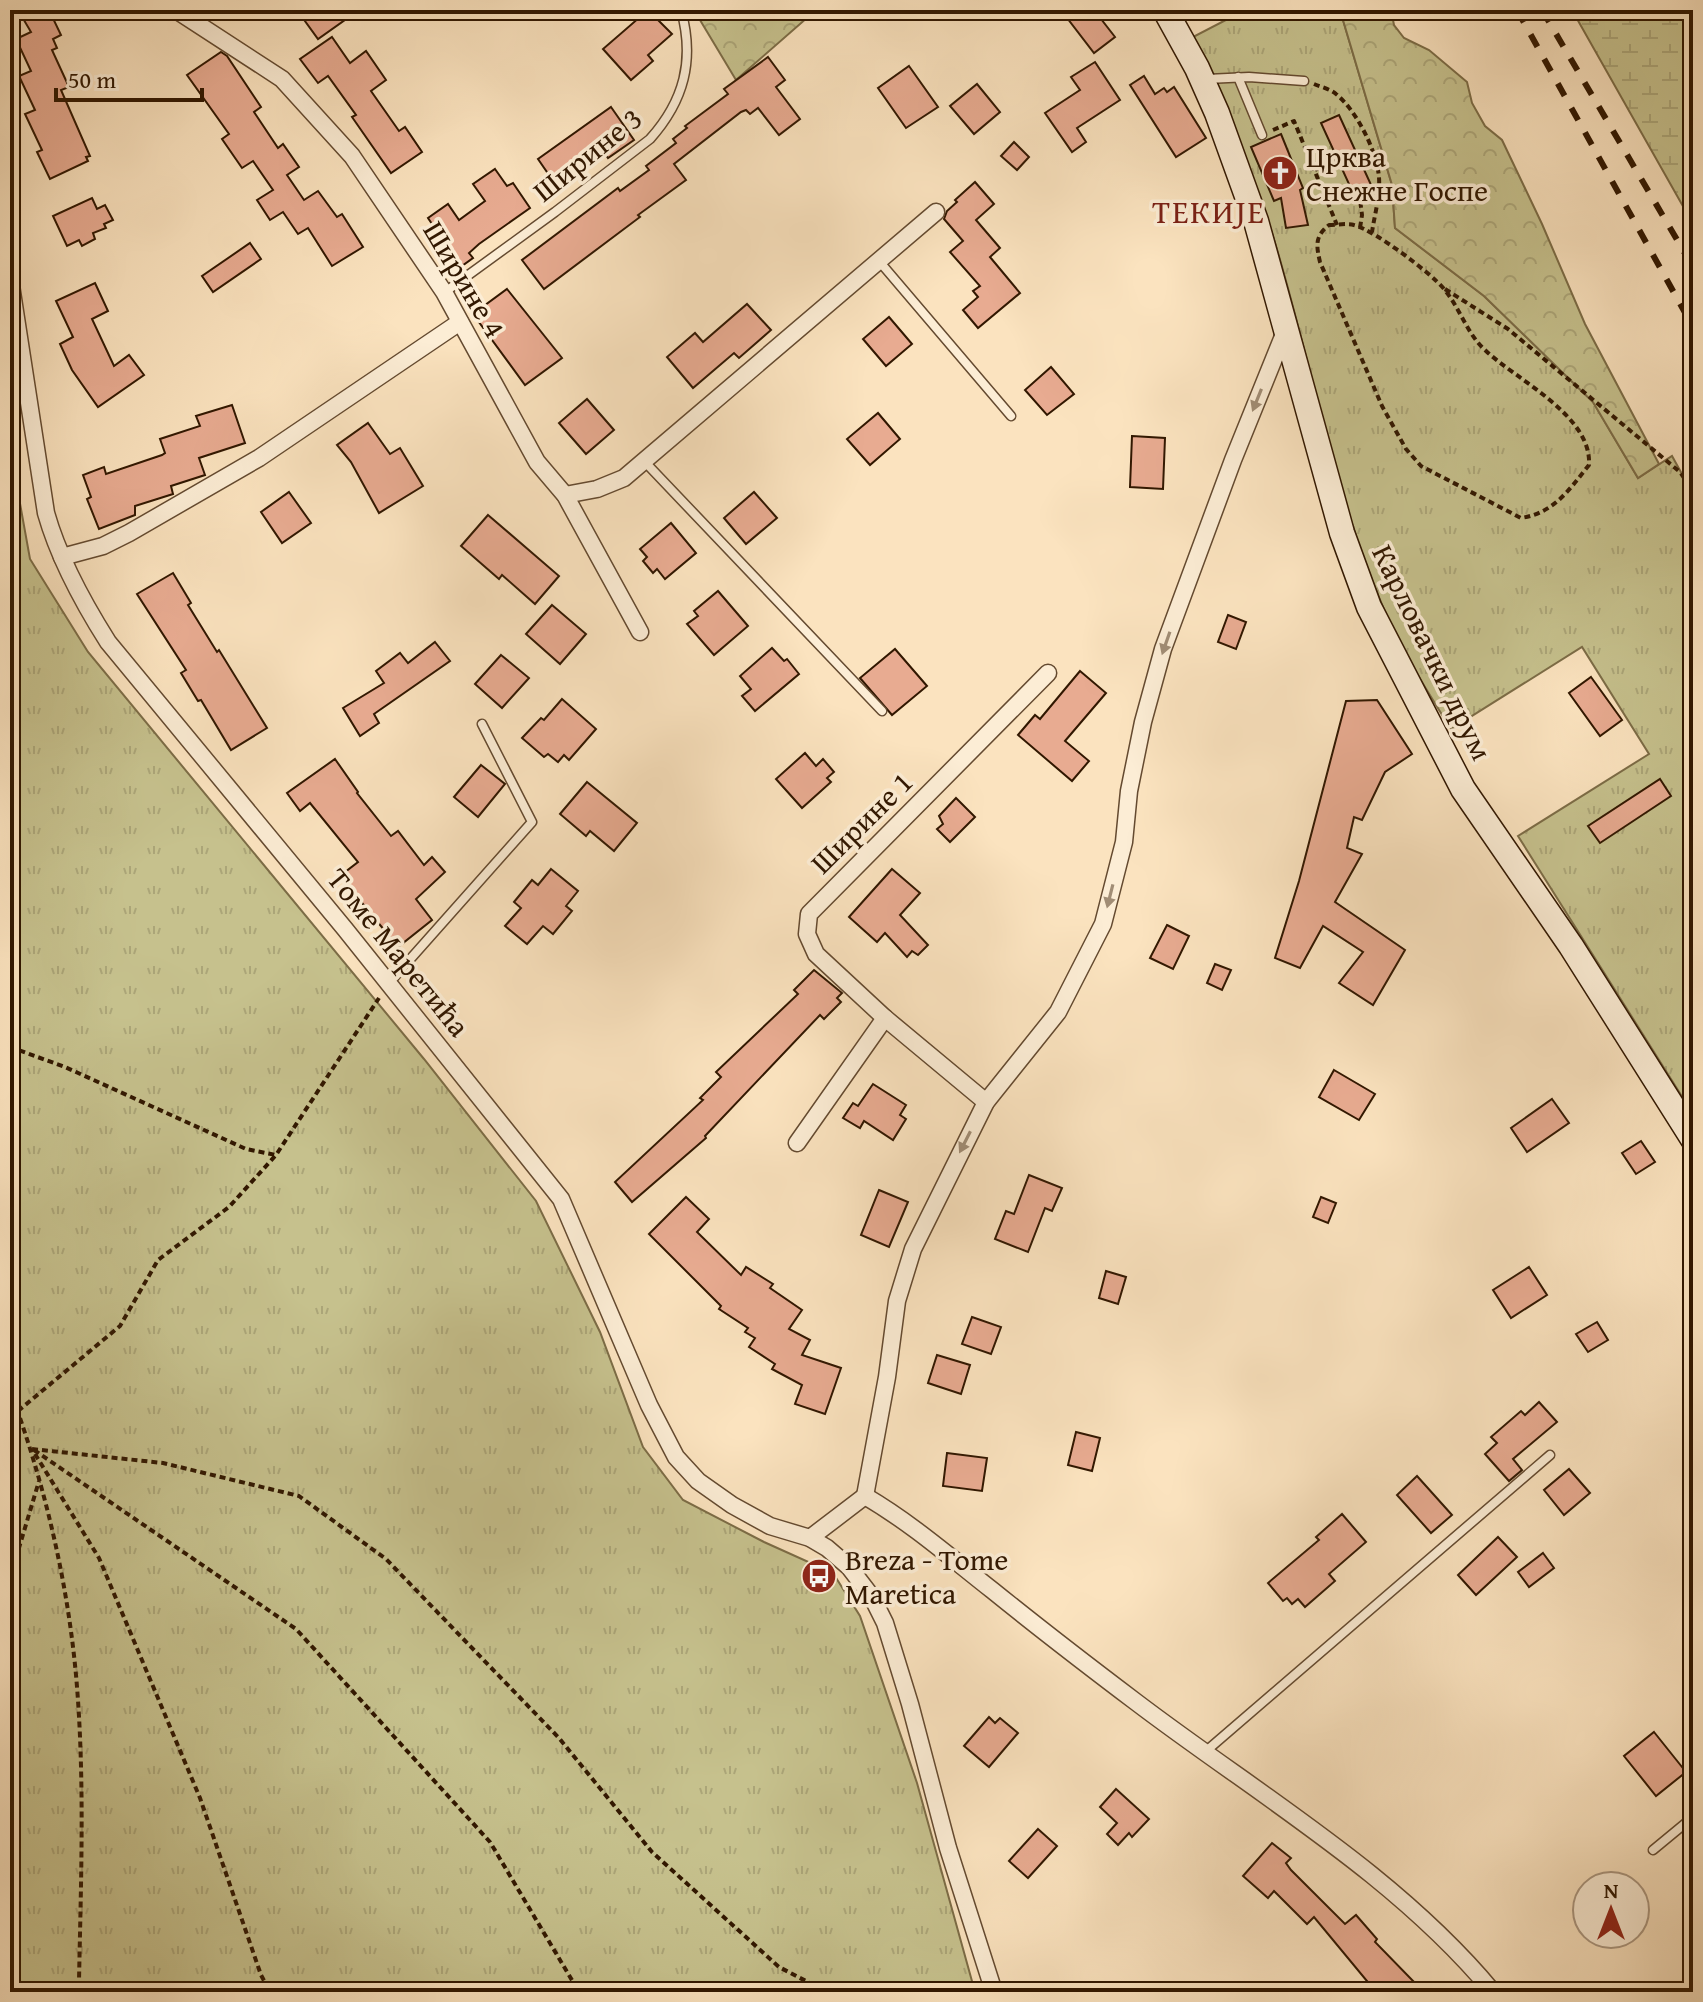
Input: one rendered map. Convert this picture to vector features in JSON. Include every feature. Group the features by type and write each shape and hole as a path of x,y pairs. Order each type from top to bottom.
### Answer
{"main road":[{"name":"Карловачки друм","path":"1165,10 1202,79 1256,221 1342,533 1369,607 1463,789 1571,946 1693,1139"}],"street":[{"name":"Ширине 4","path":"176,10 270,71 302,99 352,156 444,292 537,462 565,495 640,632"},
{"path":"565,495 597,489 624,478 936,212"},
{"name":"Томе Маретића","path":"10,279 48,521 83,603 108,642 389,983 561,1199 649,1405 676,1457 698,1481 732,1505 779,1530 810,1538 827,1548 849,1567 872,1597 885,1623 948,1848 994,1992"},
{"path":"62,557 116,540 259,458 460,322"},
{"path":"810,1538 865,1496 887,1377 897,1301 919,1235 986,1102 1058,1012 1103,924 1124,842 1129,791 1143,722 1163,649 1233,460 1287,327"},
{"name":"Ширине 1","path":"885,1018 816,954 807,934 809,914 1048,673"},
{"path":"797,1143 885,1018 986,1102"},
{"path":"865,1496 907,1522 1041,1630 1374,1877 1439,1933 1493,1992"}],"lane":[{"name":"Ширине 3","path":"444,292 555,212 650,139 663,124 674,107 687,70 687,30 681,10"},
{"path":"1202,79 1238,77 1304,81"},
{"path":"1238,77 1262,135"},
{"path":"879,260 1011,416"},
{"path":"644,461 882,711"},
{"path":"389,983 532,822 482,724"},
{"path":"1205,1753 1550,1455"},
{"path":"1653,1850 1693,1817"}],"path":[{"path":"1304,81 1335,92 1352,110 1364,132 1378,170 1378,198 1372,233"},
{"path":"1262,135 1294,121 1337,225"},
{"path":"1315,170 1338,159"},
{"path":"1359,192 1360,228"},
{"path":"1443,287 1485,350 1537,388 1578,430 1586,443 1589,465 1552,508 1521,518 1421,466 1406,449 1382,406 1320,262 1316,245 1320,232 1329,225 1353,225 1372,233 1443,287 1508,329 1680,472 1693,491"},
{"path":"18,1411 120,1326 158,1260 229,1207 276,1155 389,983"},
{"path":"10,1047 65,1067 246,1149 276,1155"},
{"path":"10,1390 32,1449 59,1555 76,1675 82,1844 81,1992"},
{"path":"32,1449 99,1558 200,1798 261,1975 270,1992"},
{"path":"32,1449 296,1629 490,1842 579,1992"},
{"path":"32,1449 163,1463 299,1496 386,1559 559,1738 652,1852 779,1967 827,1992"},
{"path":"10,1578 40,1480"}],"green space":[{"path":"694,10 816,10 736,80"},
{"path":"1245,10 1300,10 1304,17 1321,10 1340,10 1392,185 1395,228 1484,296 1593,402 1638,478 1672,456 1693,494 1693,1114 1518,836 1649,754 1582,647 1451,729 1406,654 1383,607 1350,519 1267,219 1193,37"},
{"path":"1340,10 1391,10 1394,25 1404,38 1429,50 1467,82 1472,103 1485,126 1502,140 1585,324 1659,464 1638,478 1593,402 1484,296 1395,228 1392,185"},
{"path":"1572,10 1693,10 1693,224"},
{"path":"10,448 30,559 88,652 424,1059 536,1201 600,1332 643,1447 683,1500 833,1573 860,1616 917,1783 975,1992 10,1992"}],"building":[{"path":"18,10 49,10 61,35 53,39 57,48 52,50 69,87 61,90 90,156 86,157 88,161 50,179 37,152 42,150 25,114 35,110 19,76 31,71 16,39 31,32"},
{"path":"297,10 359,10 318,39"},
{"path":"648,10 672,34 648,55 653,61 631,80 603,49"},
{"path":"1061,10 1094,10 1115,37 1094,53"},
{"path":"332,37 350,63 366,51 386,80 371,91 399,131 405,127 422,152 391,173 328,76 318,83 300,59"},
{"path":"221,52 227,56 261,107 254,112 278,148 283,144 299,167 287,175 304,200 318,191 337,217 342,214 363,247 332,266 308,228 298,234 283,212 270,220 257,200 273,190 253,161 242,168 222,139 229,134 187,75"},
{"path":"768,57 785,80 776,87 800,119 779,135 758,108 750,114 746,110 741,112 674,164 686,180 544,289 522,260 618,188 620,191 649,170 646,166 676,143 673,139 687,128 685,126 728,94 724,89"},
{"path":"1095,62 1120,100 1077,128 1086,142 1072,152 1045,113 1080,90 1071,77"},
{"path":"909,66 938,107 906,128 878,88"},
{"path":"1144,76 1155,94 1164,88 1167,92 1174,87 1206,138 1176,157 1130,85"},
{"path":"977,84 1000,112 974,134 950,106"},
{"path":"611,107 634,140 558,188 538,159"},
{"path":"1339,115 1372,187 1354,195 1321,123"},
{"name":"Црква Снежне Госпе","path":"1281,134 1303,188 1300,190 1308,225 1286,228 1281,198 1274,201 1251,147"},
{"path":"1014,142 1029,157 1017,170 1001,156"},
{"path":"495,169 507,186 513,183 530,208 479,244 469,253 473,258 459,268 441,249 437,251 424,233 434,227 428,218 448,204 459,220 485,201 473,184"},
{"path":"975,182 994,204 976,220 1000,248 990,257 1020,293 978,328 963,310 978,297 973,291 980,286 950,252 963,241 944,219 947,211 957,202 955,200"},
{"path":"92,198 97,209 105,205 113,220 104,224 106,228 93,233 95,239 82,246 79,240 67,246 53,216"},
{"path":"250,243 261,259 213,292 202,276"},
{"path":"95,283 108,311 92,319 114,366 129,355 144,375 98,407 72,370 60,344 73,337 56,301"},
{"path":"507,289 562,358 525,385 473,314"},
{"path":"747,304 771,330 739,358 734,353 693,388 667,357 695,333 703,342"},
{"path":"889,317 912,344 886,366 863,339"},
{"path":"1051,367 1074,394 1047,415 1025,390"},
{"path":"587,399 614,430 586,454 559,423"},
{"path":"232,405 245,443 199,458 205,475 171,486 173,494 135,506 135,515 99,529 87,499 91,497 83,475 104,467 106,474 162,455 165,453 160,439 200,426 196,416"},
{"path":"878,413 900,439 870,465 847,439"},
{"path":"368,423 390,454 400,448 423,486 379,513 351,462 337,445"},
{"path":"1132,436 1165,438 1163,489 1130,487"},
{"path":"289,492 311,523 282,543 261,512"},
{"path":"754,492 777,518 746,544 724,518"},
{"path":"488,515 559,576 535,604 502,575 499,579 461,546"},
{"path":"671,523 696,553 665,579 657,569 653,573 643,561 647,557 640,549"},
{"path":"173,573 191,603 188,605 267,728 231,750 181,673 186,670 137,594"},
{"path":"718,591 748,626 714,655 687,624 698,616 694,611"},
{"path":"552,605 586,634 560,664 526,634"},
{"path":"1228,615 1246,622 1236,649 1218,642"},
{"path":"435,642 450,661 374,714 379,723 360,736 343,708 384,683 376,671 400,653 408,663"},
{"path":"772,648 784,661 787,659 799,674 755,711 742,696 751,689 740,676"},
{"path":"895,649 927,686 892,715 860,678"},
{"path":"501,655 529,678 502,708 475,684"},
{"path":"1080,671 1106,693 1065,741 1089,761 1072,781 1018,735 1035,715 1040,719"},
{"path":"1591,677 1622,720 1600,736 1569,693"},
{"path":"562,699 596,729 569,760 564,755 558,762 548,754 544,757 522,738 541,718 544,720"},
{"path":"1377,700 1412,754 1385,772 1362,820 1354,817 1347,848 1362,854 1335,902 1405,950 1373,1005 1339,983 1363,952 1323,926 1300,968 1275,958 1299,881 1346,701"},
{"path":"805,753 816,766 823,759 834,772 827,778 831,782 802,808 776,779"},
{"path":"335,759 391,836 398,831 424,865 432,857 445,872 416,899 432,920 398,947 340,876 358,862 310,803 300,811 287,793"},
{"path":"481,765 505,784 478,817 454,797"},
{"path":"1660,779 1671,796 1600,843 1588,826"},
{"path":"587,782 637,823 614,851 590,831 586,836 560,814"},
{"path":"956,798 975,817 950,842 937,829 943,824 939,816"},
{"path":"551,869 578,891 566,906 572,911 553,934 543,926 527,944 505,926 521,908 514,902 532,880 538,885"},
{"path":"892,869 920,893 900,915 928,945 918,955 912,951 907,957 885,933 877,942 849,917"},
{"path":"1167,925 1189,936 1173,969 1150,958"},
{"path":"1215,964 1231,970 1222,990 1207,983"},
{"path":"814,970 842,993 837,998 841,1002 824,1019 820,1015 706,1138 632,1202 615,1182 703,1100 700,1098 721,1077 716,1072 798,994 794,990"},
{"path":"1334,1070 1375,1094 1359,1120 1319,1097"},
{"path":"873,1084 906,1105 900,1115 906,1119 893,1140 864,1121 860,1128 843,1118 853,1103 858,1106"},
{"path":"1552,1099 1569,1123 1527,1152 1511,1128"},
{"path":"1641,1141 1655,1162 1636,1174 1622,1153"},
{"path":"1029,1175 1062,1188 1052,1211 1045,1208 1028,1252 995,1239 1006,1211 1014,1214"},
{"path":"879,1190 908,1202 889,1247 861,1235"},
{"path":"686,1197 709,1219 697,1232 741,1275 746,1267 773,1284 770,1288 802,1310 789,1329 810,1340 802,1355 841,1368 825,1414 795,1404 802,1385 772,1369 775,1364 749,1347 755,1338 745,1332 748,1328 719,1309 721,1306 649,1234"},
{"path":"1321,1197 1336,1203 1328,1223 1313,1217"},
{"path":"1529,1267 1547,1295 1511,1318 1493,1290"},
{"path":"1106,1271 1126,1277 1118,1304 1099,1298"},
{"path":"972,1317 1001,1327 991,1354 962,1344"},
{"path":"1597,1322 1608,1340 1588,1352 1576,1334"},
{"path":"937,1355 970,1365 961,1394 928,1383"},
{"path":"1539,1402 1557,1422 1513,1459 1522,1470 1509,1481 1485,1454 1497,1443 1491,1437 1521,1411 1525,1415"},
{"path":"1076,1432 1100,1438 1092,1471 1068,1465"},
{"path":"947,1453 987,1458 982,1491 943,1486"},
{"path":"1569,1469 1590,1493 1564,1515 1544,1490"},
{"path":"1417,1476 1452,1515 1431,1533 1397,1495"},
{"path":"1342,1514 1366,1542 1329,1574 1335,1581 1305,1607 1298,1599 1292,1604 1287,1598 1283,1601 1268,1583 1319,1540 1316,1537"},
{"path":"1498,1537 1517,1557 1476,1595 1458,1575"},
{"path":"1543,1553 1554,1568 1529,1587 1518,1572"},
{"path":"989,1717 995,1723 1000,1718 1018,1733 989,1767 964,1746"},
{"path":"1654,1732 1686,1772 1656,1796 1624,1756"},
{"path":"1116,1789 1149,1819 1132,1837 1129,1833 1118,1845 1107,1834 1117,1823 1100,1807"},
{"path":"1038,1829 1057,1846 1028,1878 1009,1861"},
{"path":"1272,1843 1291,1858 1286,1863 1291,1870 1345,1924 1356,1915 1377,1939 1375,1942 1416,1984 1408,1992 1376,1992 1314,1917 1307,1924 1274,1891 1268,1898 1243,1876"}],"railway":[{"path":"1517,10 1693,327"},
{"path":"1542,10 1693,267"}],"place":[{"name":"Црква Снежне Госпе","path":"1280,173"},
{"name":"Breza - Tome Maretica","path":"819,1576"}],"district":[{"name":"ТЕКИЈЕ","path":"1209,211"}]}
